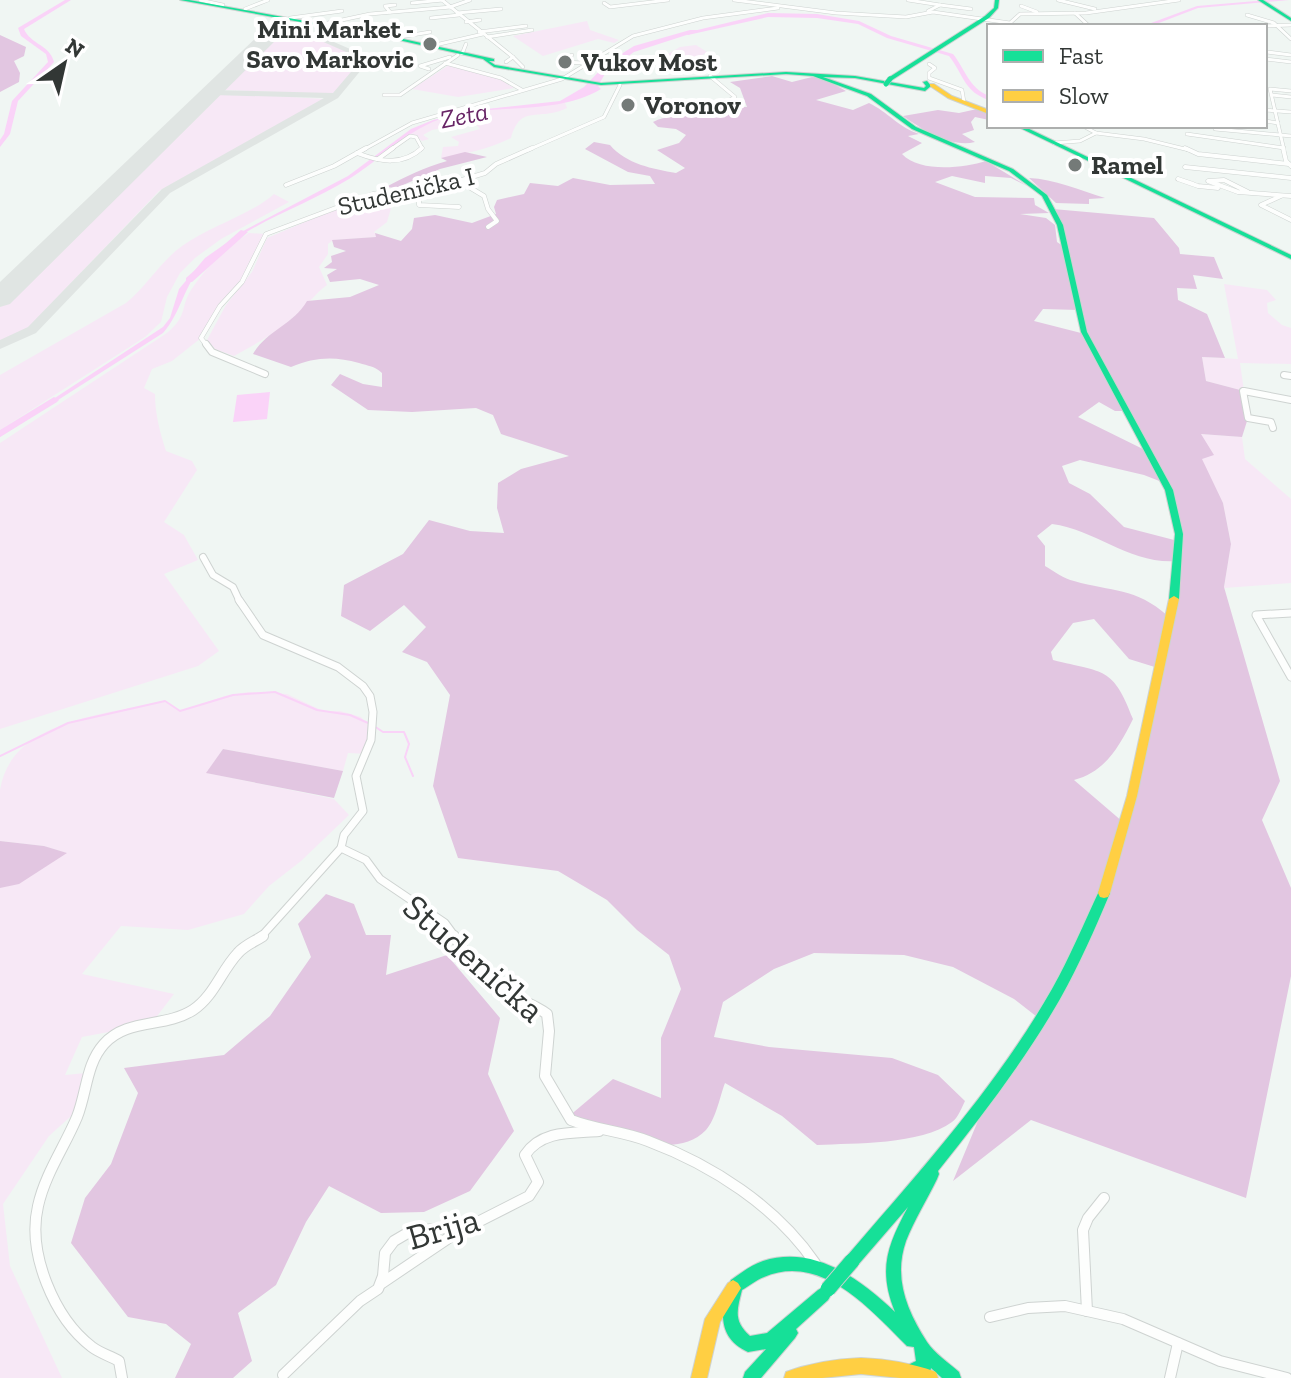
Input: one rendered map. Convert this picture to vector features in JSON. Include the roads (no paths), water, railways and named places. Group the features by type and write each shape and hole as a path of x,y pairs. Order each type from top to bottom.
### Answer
{"main road":[{"path":"182,0 360,32 393,34 579,82 616,85 710,76 812,74 836,79 865,91 911,74 927,87"},
{"path":"927,87 913,68 943,44 982,20 994,10 997,0"},
{"path":"1263,2 1286,20"},
{"path":"886,106 882,95 891,81 925,59"},
{"path":"836,79 855,77 908,86 922,85 987,111"},
{"path":"751,1378 934,1167 1027,1042 1071,965 1096,913 1122,838 1177,572 1179,539 1175,511 1163,475 1100,368 1084,333 1058,220 1051,206 1015,173 920,131 886,106 836,79"},
{"path":"1023,128 1291,257"},
{"path":"912,1372 924,1366 925,1351 901,1310 893,1263 899,1232 924,1191 934,1167"},
{"path":"699,1378 711,1321 720,1302 752,1273 772,1265 792,1262 816,1265 847,1281 953,1378"},
{"path":"736,1285 728,1311 730,1326 742,1341 755,1346 772,1341 826,1292"},
{"path":"792,1378 848,1365 912,1372 930,1378"}],"street":[{"path":"200,0 223,5"},
{"path":"245,9 268,0"},
{"path":"412,3 442,0 483,34 501,63 478,72"},
{"path":"323,24 390,12 450,7 470,0"},
{"path":"604,3 610,7 668,0"},
{"path":"734,0 764,7 898,17 926,12 943,0"},
{"path":"908,0 971,9"},
{"path":"1058,0 1105,10"},
{"path":"926,12 1015,24 1018,14 1075,13 1179,0"},
{"path":"375,7 395,5"},
{"path":"385,6 390,12"},
{"path":"1021,6 1039,13"},
{"path":"286,185 357,153 412,123 562,79 616,44 647,31 764,7"},
{"path":"458,14 476,9"},
{"path":"431,18 501,9"},
{"path":"290,18 342,11"},
{"path":"404,12 409,17"},
{"path":"1075,13 1087,24"},
{"path":"458,14 482,15"},
{"path":"1247,15 1286,20 1291,39"},
{"path":"466,22 480,20"},
{"path":"360,32 377,26"},
{"path":"431,46 526,26"},
{"path":"483,34 532,30"},
{"path":"393,34 430,32"},
{"path":"1267,52 1291,55"},
{"path":"384,95 401,94 460,53"},
{"path":"429,69 420,66 460,53"},
{"path":"572,55 560,62 586,63"},
{"path":"925,59 935,68 929,73 929,78 962,90 964,102"},
{"path":"1267,59 1291,62"},
{"path":"445,63 501,78 522,90"},
{"path":"710,76 735,97 731,99"},
{"name":"Studenička I","path":"265,374 212,352 201,338 220,306 242,282 264,236 373,194 394,196 432,189 485,173 496,164 604,117 616,85"},
{"path":"1267,97 1291,91"},
{"path":"1272,94 1291,97"},
{"path":"1087,128 1096,133 1182,147 1198,154 1290,165 1272,94"},
{"path":"1267,110 1291,112"},
{"path":"1267,121 1278,123"},
{"path":"1215,129 1291,136"},
{"path":"1054,143 1080,141 1096,133"},
{"path":"1187,134 1247,145 1291,148"},
{"path":"357,153 369,158 391,163 415,155 422,148 416,137 410,136 377,159"},
{"path":"1198,154 1203,168"},
{"path":"1185,167 1291,178"},
{"path":"1221,188 1208,181 1217,179 1228,182 1248,192"},
{"path":"464,180 464,184 484,196 488,209 497,221 488,227"},
{"path":"1193,184 1291,196"},
{"path":"432,189 419,196 419,205 459,207"},
{"path":"1283,195 1261,205 1291,220"},
{"path":"1273,428 1271,422 1248,418 1244,391 1291,400"},
{"path":"122,1378 119,1361 92,1347 75,1331 45,1281 37,1229 37,1208 80,1109 86,1073 94,1056 119,1030 190,1012 205,1000 222,980 239,951 264,936 310,877 341,848 344,835 363,811 356,781 369,751 372,725 372,700 362,683 334,666 263,635 256,619 237,601 233,587 213,575 203,557"},
{"path":"1291,613 1256,615 1291,676"},
{"name":"Studenička","path":"341,848 366,860 380,879 445,923 475,966 497,988 540,1006 547,1014 550,1026 544,1069 550,1089 571,1120 624,1132 647,1141 747,1194 797,1239 816,1265"},
{"name":"Brija","path":"283,1375 382,1283 385,1253 404,1233 464,1228 536,1190 537,1177 525,1155 531,1145 541,1138 609,1131"},
{"path":"1087,1311 1086,1261 1081,1235 1084,1223 1104,1198"},
{"path":"382,1283 464,1228"},
{"path":"990,1317 1028,1308 1056,1306 1087,1311 1123,1319 1220,1361 1287,1378"},
{"path":"1170,1378 1178,1343"}],"waterway":[{"path":"0,145 7,134 15,101 51,62 49,53 23,35 21,28 69,0"},
{"name":"Zeta","path":"1151,24 1197,7 1287,0"},
{"name":"Zeta","path":"688,33 768,15 817,16 859,23 889,37 951,55 970,86 987,97"},
{"name":"Zeta","path":"189,280 244,232"},
{"name":"Zeta","path":"0,434 54,400"},
{"path":"0,756 68,723 165,701 180,711 233,695 275,692 317,710 350,715 368,723"},
{"path":"374,726 383,732 404,732 409,744 405,757 413,776"}],"place":[{"name":"Mini Market - Savo Markovic","path":"430,44"},
{"name":"Vukov Most","path":"565,62"},
{"name":"Voronov","path":"628,105"},
{"name":"Ramel","path":"1075,165"}]}
